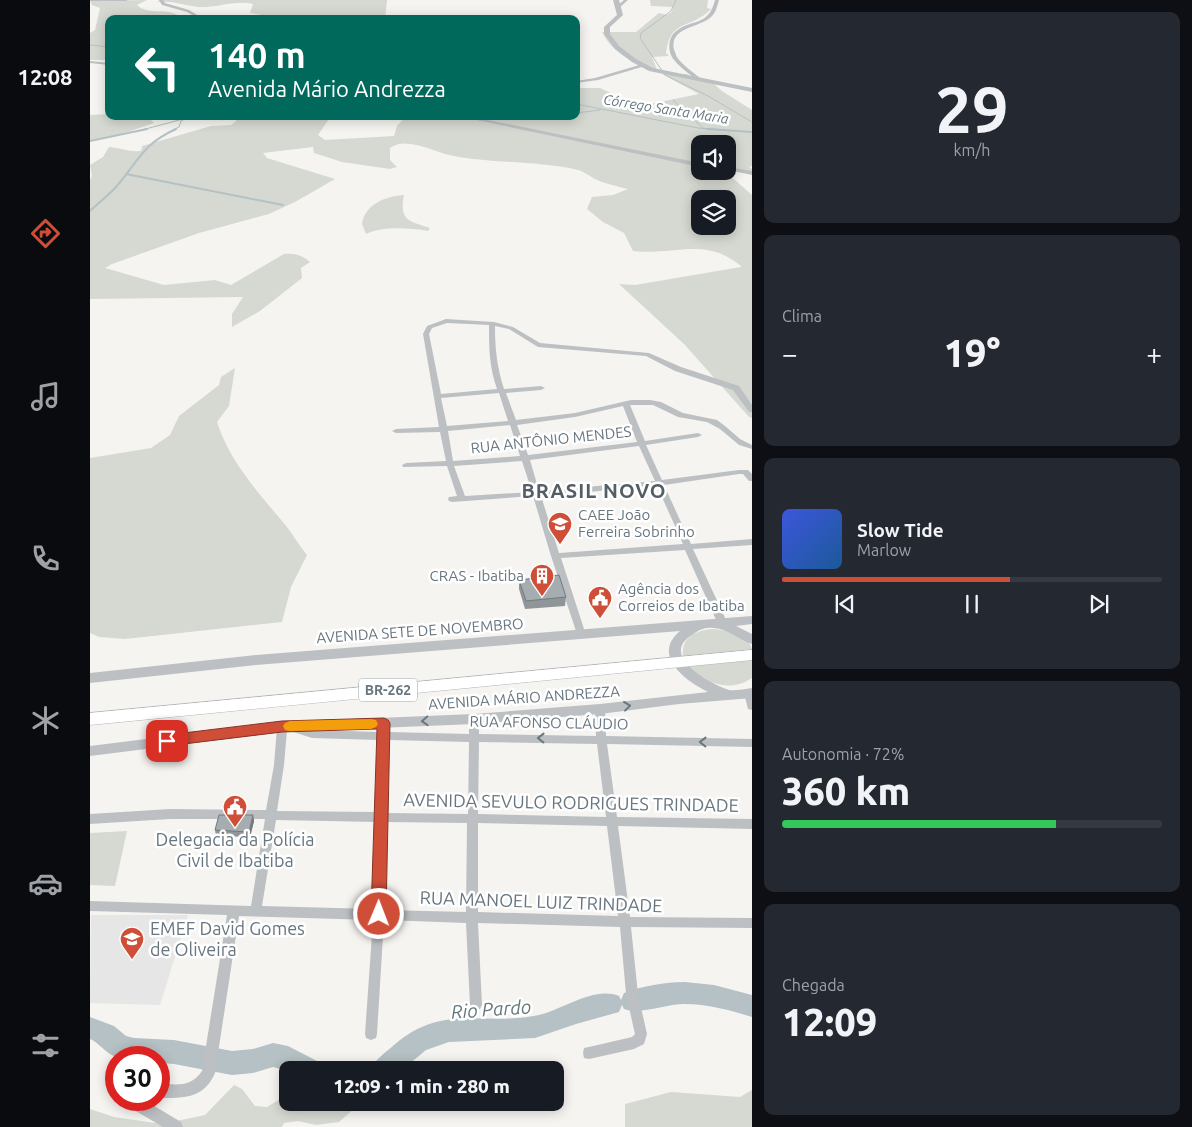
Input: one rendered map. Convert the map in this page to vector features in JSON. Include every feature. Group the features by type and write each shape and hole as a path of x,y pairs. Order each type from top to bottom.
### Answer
{"highway":[{"name":"BR-262","path":"93,718 677,657 752,655"}],"street":[{"path":"90,0 126,0"},
{"path":"161,0 163,4 196,15"},
{"path":"616,0 620,16 607,27 608,37 613,45 643,65 661,72 752,90"},
{"path":"618,7 626,0"},
{"path":"698,79 674,57 672,52 673,38 680,29 708,18 713,13 717,0"},
{"path":"90,62 105,64"},
{"path":"580,81 596,79 643,65"},
{"path":"479,120 691,163"},
{"path":"736,170 752,173"},
{"path":"462,499 450,464 426,334 429,327 446,321 492,323 511,328 538,345 652,356 678,369 736,388 752,410"},
{"path":"492,323 493,364 581,635"},
{"path":"438,396 541,388"},
{"path":"626,403 659,483 722,622"},
{"path":"396,431 443,430 513,424 583,413 626,403 656,403 679,414 711,420 719,424 739,443 752,447"},
{"name":"RUA ANTÔNIO MENDES","path":"406,465 450,464 525,458 642,444 698,435"},
{"path":"452,499 659,483 739,472 745,472 752,479"},
{"path":"555,556 752,542"},
{"name":"AVENIDA SETE DE NOVEMBRO","path":"90,678 256,660 752,620"},
{"path":"677,657 677,643 681,636 688,630 707,624 724,626 751,634"},
{"path":"641,630 663,633 673,643 677,657 691,678 710,688 733,694"},
{"path":"679,699 688,689 691,678"},
{"name":"AVENIDA MÁRIO ANDREZZA","path":"90,751 284,726 384,729 474,719 600,709 679,699 733,694 751,695"},
{"path":"589,1054 639,1040 641,1034 633,998 601,739 600,709"},
{"path":"474,719 472,917 476,1006"},
{"path":"256,910 272,815 284,726"},
{"path":"371,1034 379,914 384,729"},
{"name":"RUA AFONSO CLÁUDIO","path":"384,729 473,737 752,743"},
{"name":"AVENIDA SEVULO RODRIGUES TRINDADE","path":"90,819 170,814 612,820 752,824"},
{"name":"RUA MANOEL LUIZ TRINDADE","path":"90,906 625,922 752,923"},
{"path":"170,1091 192,1090 202,1084 208,1073 234,910"},
{"path":"149,1111 176,1127"}],"shaded area":[{"path":"147,0 137,5 147,10 177,15 105,15 105,60 90,60 90,33 95,30 100,8 92,5 90,1"},
{"path":"160,0 387,0 385,15 262,15 250,13 253,4 247,3 204,7 157,2"},
{"path":"650,0 708,0 707,8 711,9 696,20 677,29 672,34 666,53 669,56 652,57 657,70 625,57 612,46 602,32 636,32 659,13 667,15 672,12 673,7 651,6"},
{"path":"662,74 687,74 692,78 714,84 752,110 752,166 749,167 752,169 752,172 736,170 736,135 691,135 691,180 735,180 752,195 752,418 749,417 685,345 619,284 635,285 741,266 728,257 702,249 633,251 624,233 603,222 587,209 592,197 613,195 628,189 599,181 578,170 562,167 465,158 404,143 390,148 390,160 397,167 390,169 342,162 314,153 313,147 263,153 267,158 335,179 295,202 269,214 199,233 105,268 164,285 215,280 231,285 284,254 292,254 301,256 310,262 301,268 302,278 260,311 232,327 232,314 243,297 90,299 90,180 92,176 90,165 103,157 109,147 141,151 142,146 211,126 231,125 236,120 328,120 318,135 325,140 394,136 397,126 402,120 580,120 580,88 600,88 640,106 699,94"},
{"path":"105,114 105,120 151,120 154,123 113,137 90,141 90,115"},
{"path":"404,195 404,215 411,221 430,228 428,231 388,229 366,234 362,224 367,211 377,202 390,197"},
{"path":"235,368 229,406 217,422 222,436 244,474 307,555 291,587 282,622 125,639 99,637 90,633 90,458 151,448 170,435 179,416 219,385 221,377"},
{"path":"713,629 730,632 741,637 750,644 752,649 683,656 684,644 687,639 701,631"},
{"path":"752,660 752,678 734,685 718,684 710,681 687,666"},
{"path":"127,831 115,886 90,885 90,833"},
{"name":"EMEF David Gomes de Oliveira","path":"91,915 188,915 160,1005 90,1003"},
{"path":"234,1085 242,1089 255,1106 267,1107 279,1100 279,1111 351,1111 339,1122 316,1125 298,1121 284,1123 282,1127 90,1127 90,1109 114,1117 162,1124 205,1115"},
{"path":"752,1090 752,1127 625,1127 625,1104 671,1092 740,1097"}],"building":[{"path":"559,575 566,597 526,601 519,580"},
{"name":"Delegacia da Polícia Civil de Ibatiba","path":"219,815 253,815 249,832 215,830"}],"waterway":[{"path":"676,0 671,11 641,33 640,38 665,75 708,96 752,122"},
{"name":"Córrego Santa Maria","path":"90,45 105,47"},
{"path":"673,100 703,128"},
{"name":"Córrego Santa Maria","path":"580,105 698,128 723,130"},
{"path":"580,112 600,110"},
{"path":"142,130 179,120"},
{"path":"173,130 179,127 183,120"},
{"path":"90,141 147,129"},
{"path":"127,174 142,154 155,141 176,129"},
{"name":"Córrego Santa Maria","path":"707,129 752,132"},
{"path":"90,211 127,174"},
{"path":"127,174 283,205"},
{"name":"Rio Pardo","path":"632,1001 653,996 695,993 724,998 752,1006"},
{"name":"Rio Pardo","path":"394,1061 417,1042 435,1033 463,1029 521,1029 535,1027 580,1011 611,1004"},
{"name":"Rio Pardo","path":"90,1028 106,1034 119,1046 134,1050 174,1052 232,1063 253,1061 273,1055 293,1061"}],"slow traffic":[{"path":"290,726 371,724"}],"place":[{"name":"CAEE João Ferreira Sobrinho","path":"560,545"},
{"name":"CRAS - Ibatiba","path":"542,597"},
{"name":"Agência dos Correios de Ibatiba","path":"600,619"},
{"name":"Delegacia da Polícia Civil de Ibatiba","path":"235,828"},
{"name":"EMEF David Gomes de Oliveira","path":"132,960"}],"district":[{"name":"BRASIL NOVO","path":"594,491"}],"route":[{"path":"167,741 282,726 384,723 379,914"}]}
